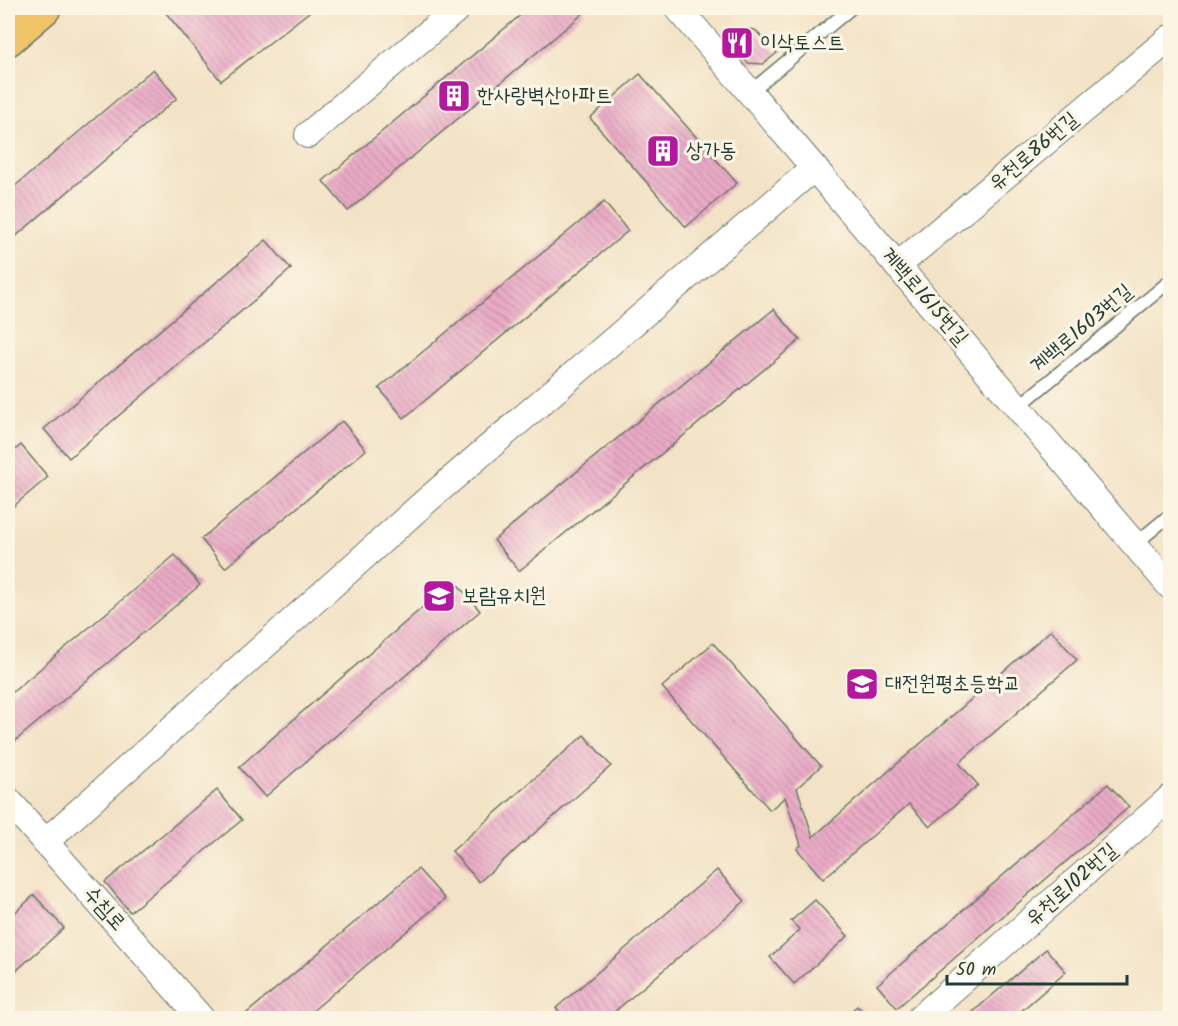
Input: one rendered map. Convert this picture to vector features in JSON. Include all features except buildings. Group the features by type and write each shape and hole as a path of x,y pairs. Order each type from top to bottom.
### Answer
{"street":[{"path":"308,135 458,8"},
{"name":"계백로1615번길","path":"678,8 1170,586"},
{"name":"유천로86번길","path":"897,266 1170,38"},
{"path":"45,842 436,492 814,168"},
{"name":"유천로102번길","path":"920,1018 1170,798"},
{"name":"수침로","path":"8,800 201,1018"}],"lane":[{"path":"750,92 851,8"},
{"name":"계백로1603번길","path":"1018,407 1170,281"},
{"path":"1135,544 1170,515"}],"place":[{"name":"이삭토스트","path":"737,43"},
{"name":"한사랑벽산아파트","path":"454,96"},
{"name":"상가동","path":"663,151"},
{"name":"보람유치원","path":"439,596"},
{"name":"대전원평초등학교","path":"862,684"}]}
